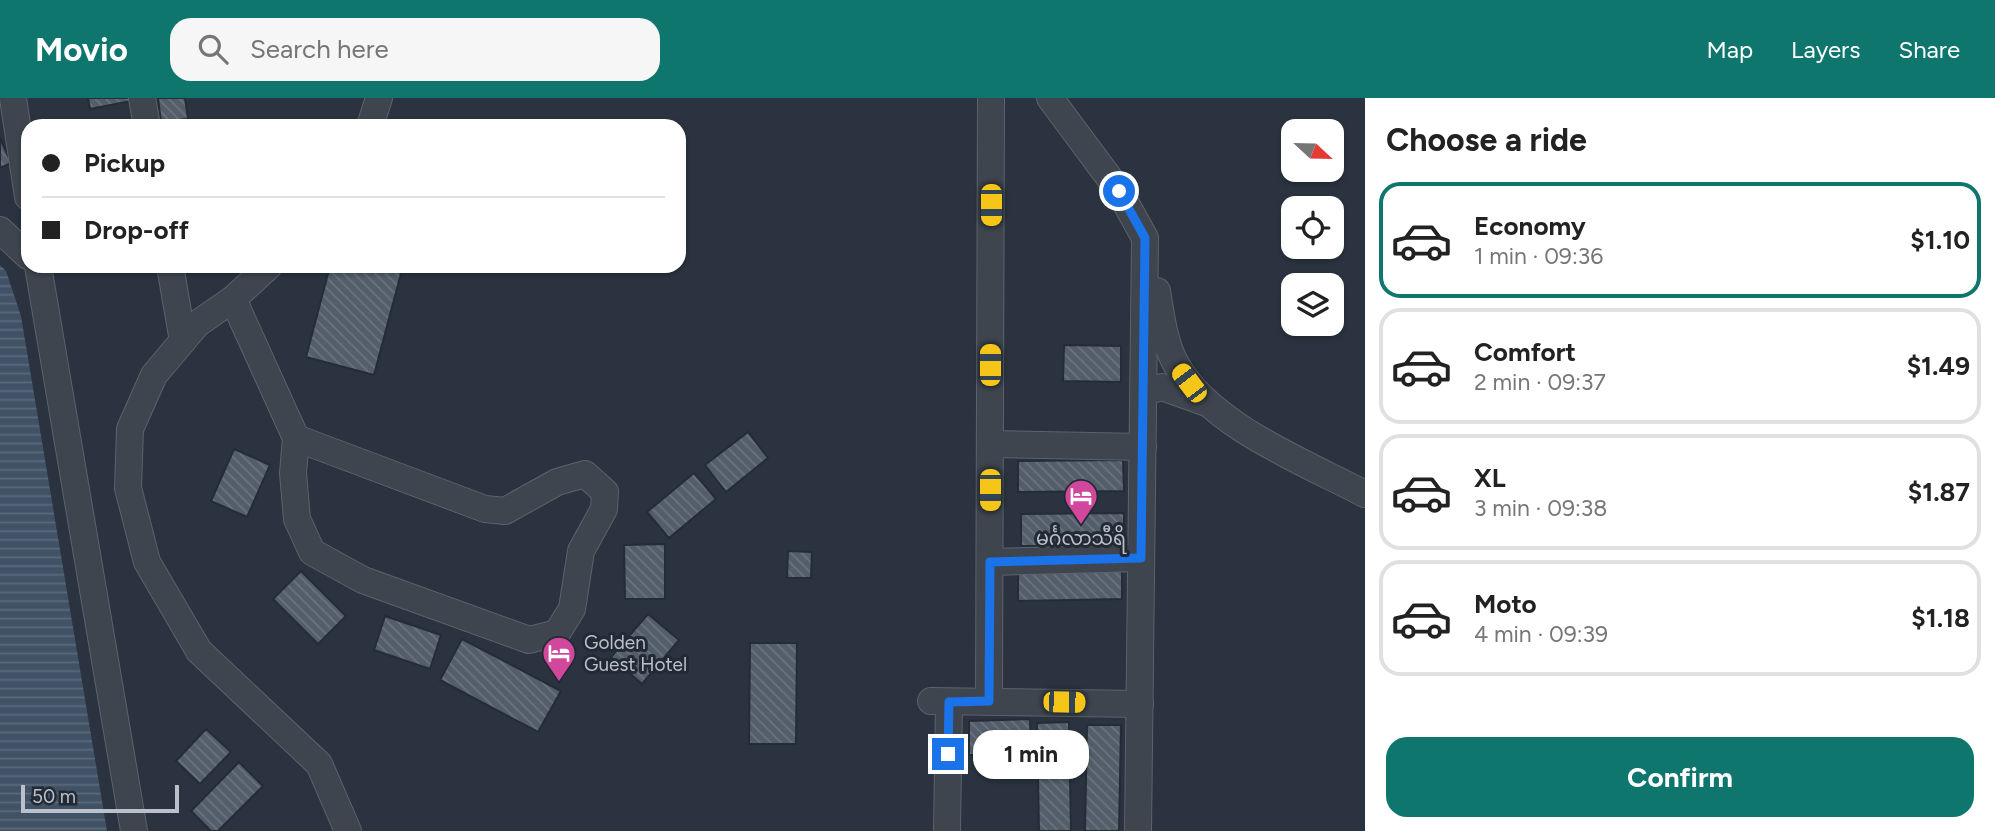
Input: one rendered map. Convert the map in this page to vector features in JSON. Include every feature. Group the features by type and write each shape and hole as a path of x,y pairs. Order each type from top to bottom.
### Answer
{"street":[{"path":"13,98 21,151"},
{"path":"142,98 146,119"},
{"path":"372,119 379,98"},
{"path":"989,701 991,98"},
{"path":"1050,98 1119,191 1145,238 1175,363 1204,402"},
{"path":"0,230 21,250"},
{"path":"1138,831 1145,238"},
{"path":"39,273 134,831"},
{"path":"171,273 183,341"},
{"path":"261,273 233,299 197,324 154,375 130,429 128,488 147,562 199,651 319,764 348,831"},
{"path":"233,299 296,438 293,473 297,519 312,552 363,580 530,640 557,634 572,609 581,551 604,509 605,492 585,474 557,482 505,511 485,509 296,438"},
{"path":"1144,392 1162,387 1204,402 1253,435 1365,494"},
{"path":"990,444 1143,447"},
{"path":"990,562 1141,558"},
{"path":"947,831 940,701 1140,704"}],"water":[{"path":"0,265 6,271 21,316 107,831 0,831"}],"building":[{"path":"88,98 130,98 131,101 90,109"},
{"path":"158,98 185,98 188,119 161,119"},
{"path":"0,138 11,163 0,168"},
{"path":"328,273 401,273 374,375 306,357"},
{"path":"1064,345 1121,346 1121,382 1063,381"},
{"path":"748,432 768,458 726,492 705,465"},
{"path":"234,449 270,465 247,517 211,501"},
{"path":"1123,460 1124,491 1018,492 1018,461"},
{"path":"694,473 716,499 669,538 647,512"},
{"path":"1124,513 1124,546 1021,546 1021,514"},
{"path":"665,544 665,599 625,599 624,545"},
{"path":"788,551 812,552 811,578 787,578"},
{"path":"1122,570 1122,599 1018,601 1018,571"},
{"path":"301,571 346,616 318,644 273,599"},
{"path":"648,614 679,640 642,684 611,657"},
{"path":"385,616 441,635 430,669 374,650"},
{"path":"462,639 561,691 538,732 440,680"},
{"path":"750,643 797,643 796,744 749,744"},
{"path":"1030,719 1031,754 969,755 969,721"},
{"path":"1069,722 1071,831 1039,831 1037,723"},
{"path":"1087,725 1121,725 1119,831 1085,831"},
{"path":"206,729 231,752 200,784 176,761"},
{"path":"239,762 263,786 218,831 211,831 191,811"}],"place":[{"name":"မင်္ဂလာသီရိ","path":"1081,526"},
{"name":"Golden Guest Hotel","path":"559,683"}],"route":[{"path":"948,754 949,702 989,701 990,562 1141,558 1145,238 1119,191"}]}
